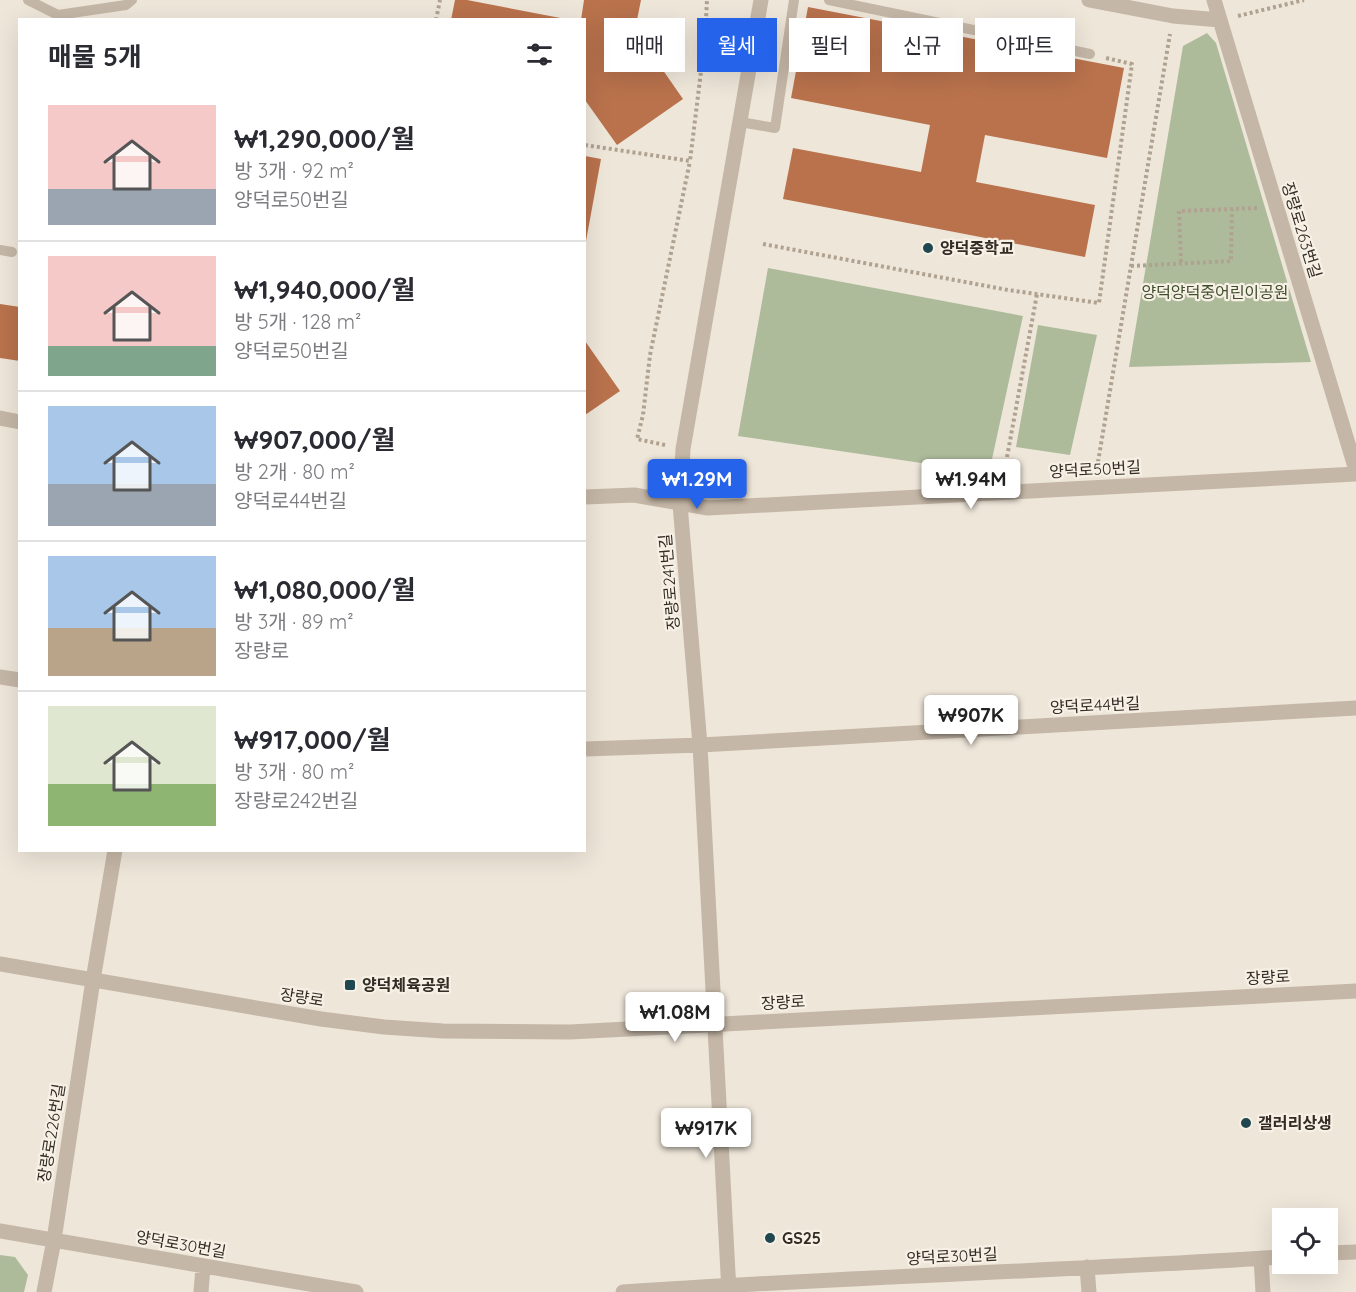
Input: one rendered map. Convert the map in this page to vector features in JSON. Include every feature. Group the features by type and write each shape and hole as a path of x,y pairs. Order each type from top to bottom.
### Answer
{"street":[{"name":"장량로241번길","path":"729,1288 700,746 680,504 683,449 761,0"},
{"path":"1089,0 1173,16 1220,20"},
{"name":"장량로263번길","path":"1214,0 1356,470"},
{"path":"0,418 18,422"},
{"name":"양덕로50번길","path":"586,497 634,495 708,508 1356,474"},
{"path":"0,677 18,680"},
{"name":"양덕로44번길","path":"586,749 700,746 1356,708"},
{"name":"장량로226번길","path":"44,1292 115,852"},
{"name":"장량로","path":"0,964 321,1019 384,1027 506,1032 570,1032 1356,991"},
{"name":"양덕로30번길","path":"0,1231 351,1292"},
{"path":"1338,1253 1356,1252"},
{"name":"양덕로30번길","path":"623,1292 909,1285 1087,1267 1272,1257"},
{"path":"1261,1258 1263,1292"},
{"path":"201,1292 203,1267"},
{"path":"1087,1267 1089,1292"}],"lane":[{"path":"28,0 58,15 126,5 132,0"},
{"path":"740,122 775,128 794,0"},
{"path":"829,0 1090,54"},
{"path":"0,250 12,252"}],"path":[{"path":"436,18 440,0"},
{"path":"683,449 637,439 643,415 650,355 690,161 705,39 707,0"},
{"path":"1220,20 1304,0"},
{"path":"1093,487 1173,16"},
{"path":"763,244 1037,294 1099,303 1132,64 1090,54"},
{"path":"586,145 690,161"},
{"path":"1181,262 1179,211 1277,208"},
{"path":"1131,266 1231,261 1232,209"},
{"path":"1007,457 1037,294"}],"green space":[{"name":"양덕양덕중어린이공원","path":"1207,33 1216,43 1311,362 1129,367 1183,46"},
{"path":"768,268 1023,316 989,473 738,436"},
{"path":"1038,325 1097,335 1070,455 1016,447"},
{"path":"0,1255 15,1257 28,1275 24,1292 0,1292"}],"building":[{"path":"455,0 467,0 561,18 451,18"},
{"path":"584,0 641,0 637,18 604,18 604,72 664,72 683,99 617,145 586,101 586,18 581,18"},
{"path":"808,7 865,18 806,18"},
{"path":"870,19 882,21 882,72 963,72 963,37 975,39 975,72 1075,72 1075,59 1124,68 1107,158 985,135 976,182 1095,205 1085,257 783,199 793,148 921,172 930,125 791,98 796,72 870,72"},
{"path":"586,156 601,159 586,241"},
{"path":"0,304 18,307 18,361 0,358"},
{"path":"586,342 620,391 586,414"}],"place":[{"name":"양덕중학교","path":"928,248"},
{"name":"양덕체육공원","path":"350,985"},
{"name":"갤러리상생","path":"1246,1123"},
{"name":"GS25","path":"770,1238"}]}
